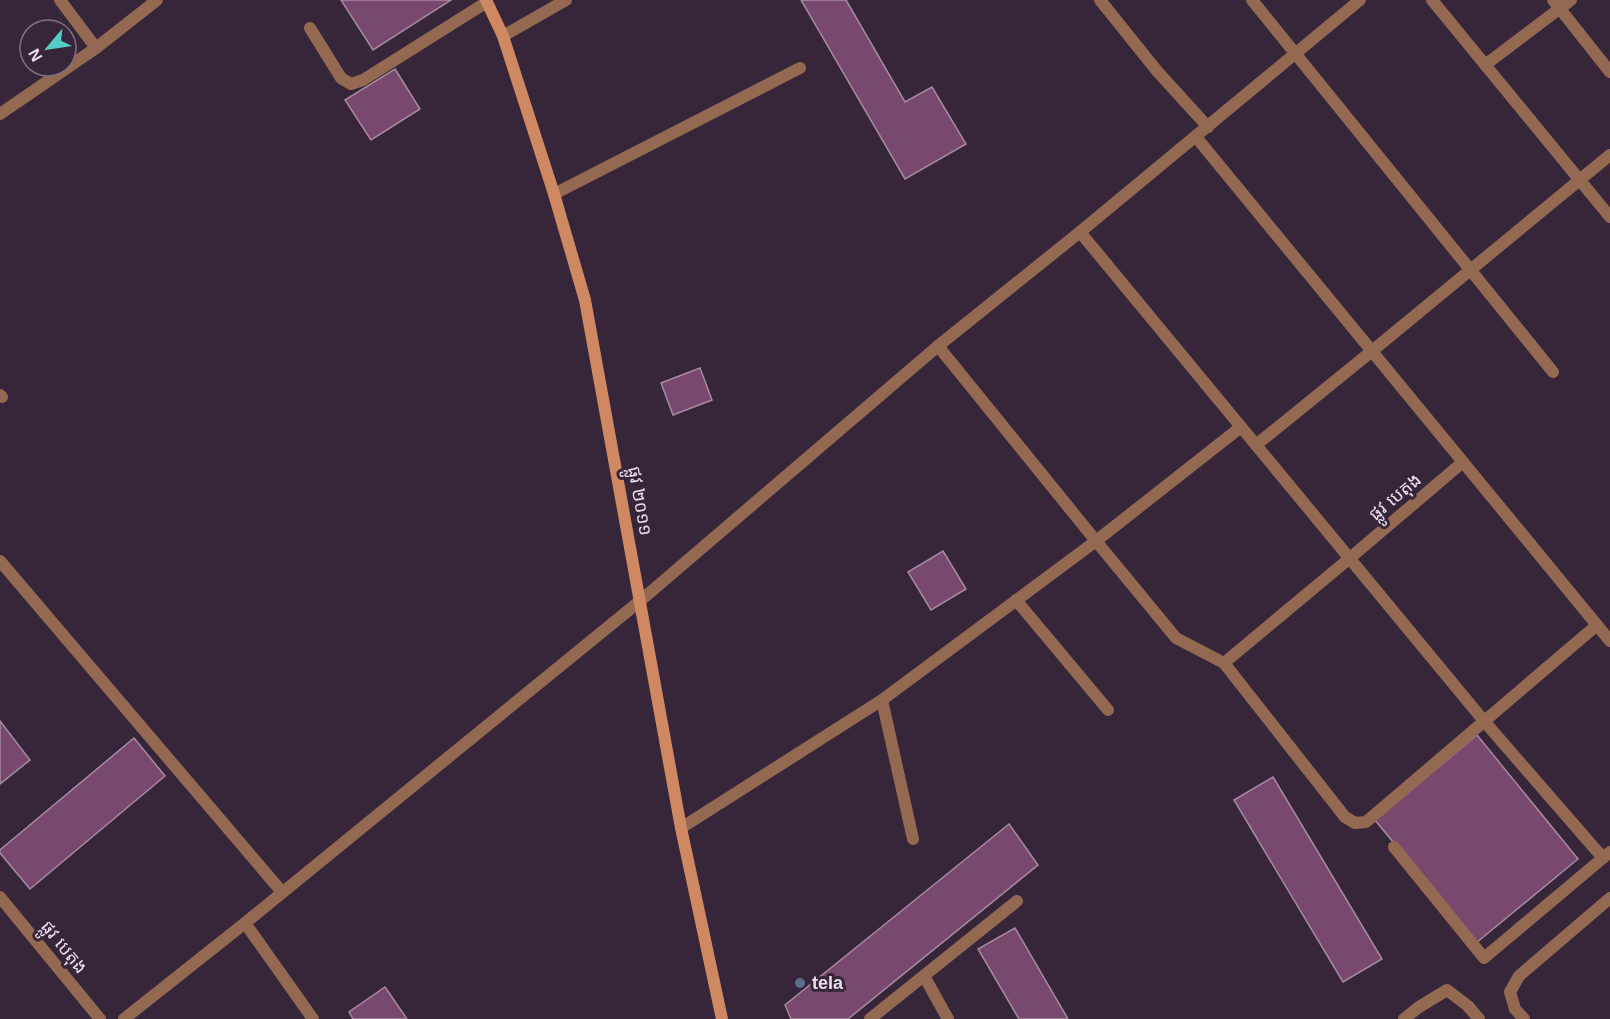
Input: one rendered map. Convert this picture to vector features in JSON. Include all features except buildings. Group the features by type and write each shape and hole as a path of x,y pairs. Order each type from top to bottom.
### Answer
{"main road":[{"name":"ផ្លូវ ២០១១","path":"486,1 503,36 554,194 585,300 681,828 722,1019"}],"street":[{"path":"60,0 96,48"},
{"path":"0,114 96,48 157,0"},
{"path":"503,36 566,0"},
{"path":"1100,0 1157,71 1208,126"},
{"path":"1252,0 1553,372"},
{"path":"124,1019 640,601 938,346 1196,137 1360,0"},
{"path":"1432,0 1610,217"},
{"path":"1485,65 1557,4 1571,0"},
{"path":"310,28 341,78 351,84 363,80 486,1"},
{"path":"1557,4 1610,72"},
{"path":"554,194 801,68"},
{"path":"1196,137 1610,640"},
{"path":"1256,445 1610,155"},
{"path":"1080,232 1484,721 1606,855 1484,958 1394,847"},
{"path":"938,346 1176,638 1224,663 1345,817 1355,823 1366,822 1598,625"},
{"path":"681,828 882,700 1095,541 1241,427"},
{"name":"ផ្លូវ បេតុង","path":"1224,663 1463,462"},
{"path":"0,561 282,892"},
{"path":"1016,600 1108,710"},
{"path":"882,700 913,839"},
{"name":"ផ្លូវ បេតុង","path":"0,897 100,1019"},
{"path":"1524,1019 1515,1009 1510,992 1519,976 1610,898"},
{"path":"870,1019 1017,901"},
{"path":"245,923 313,1019"},
{"path":"924,976 948,1019"},
{"path":"1404,1019 1447,990 1468,1006 1479,1019"}],"place":[{"name":"tela","path":"800,983"}]}
